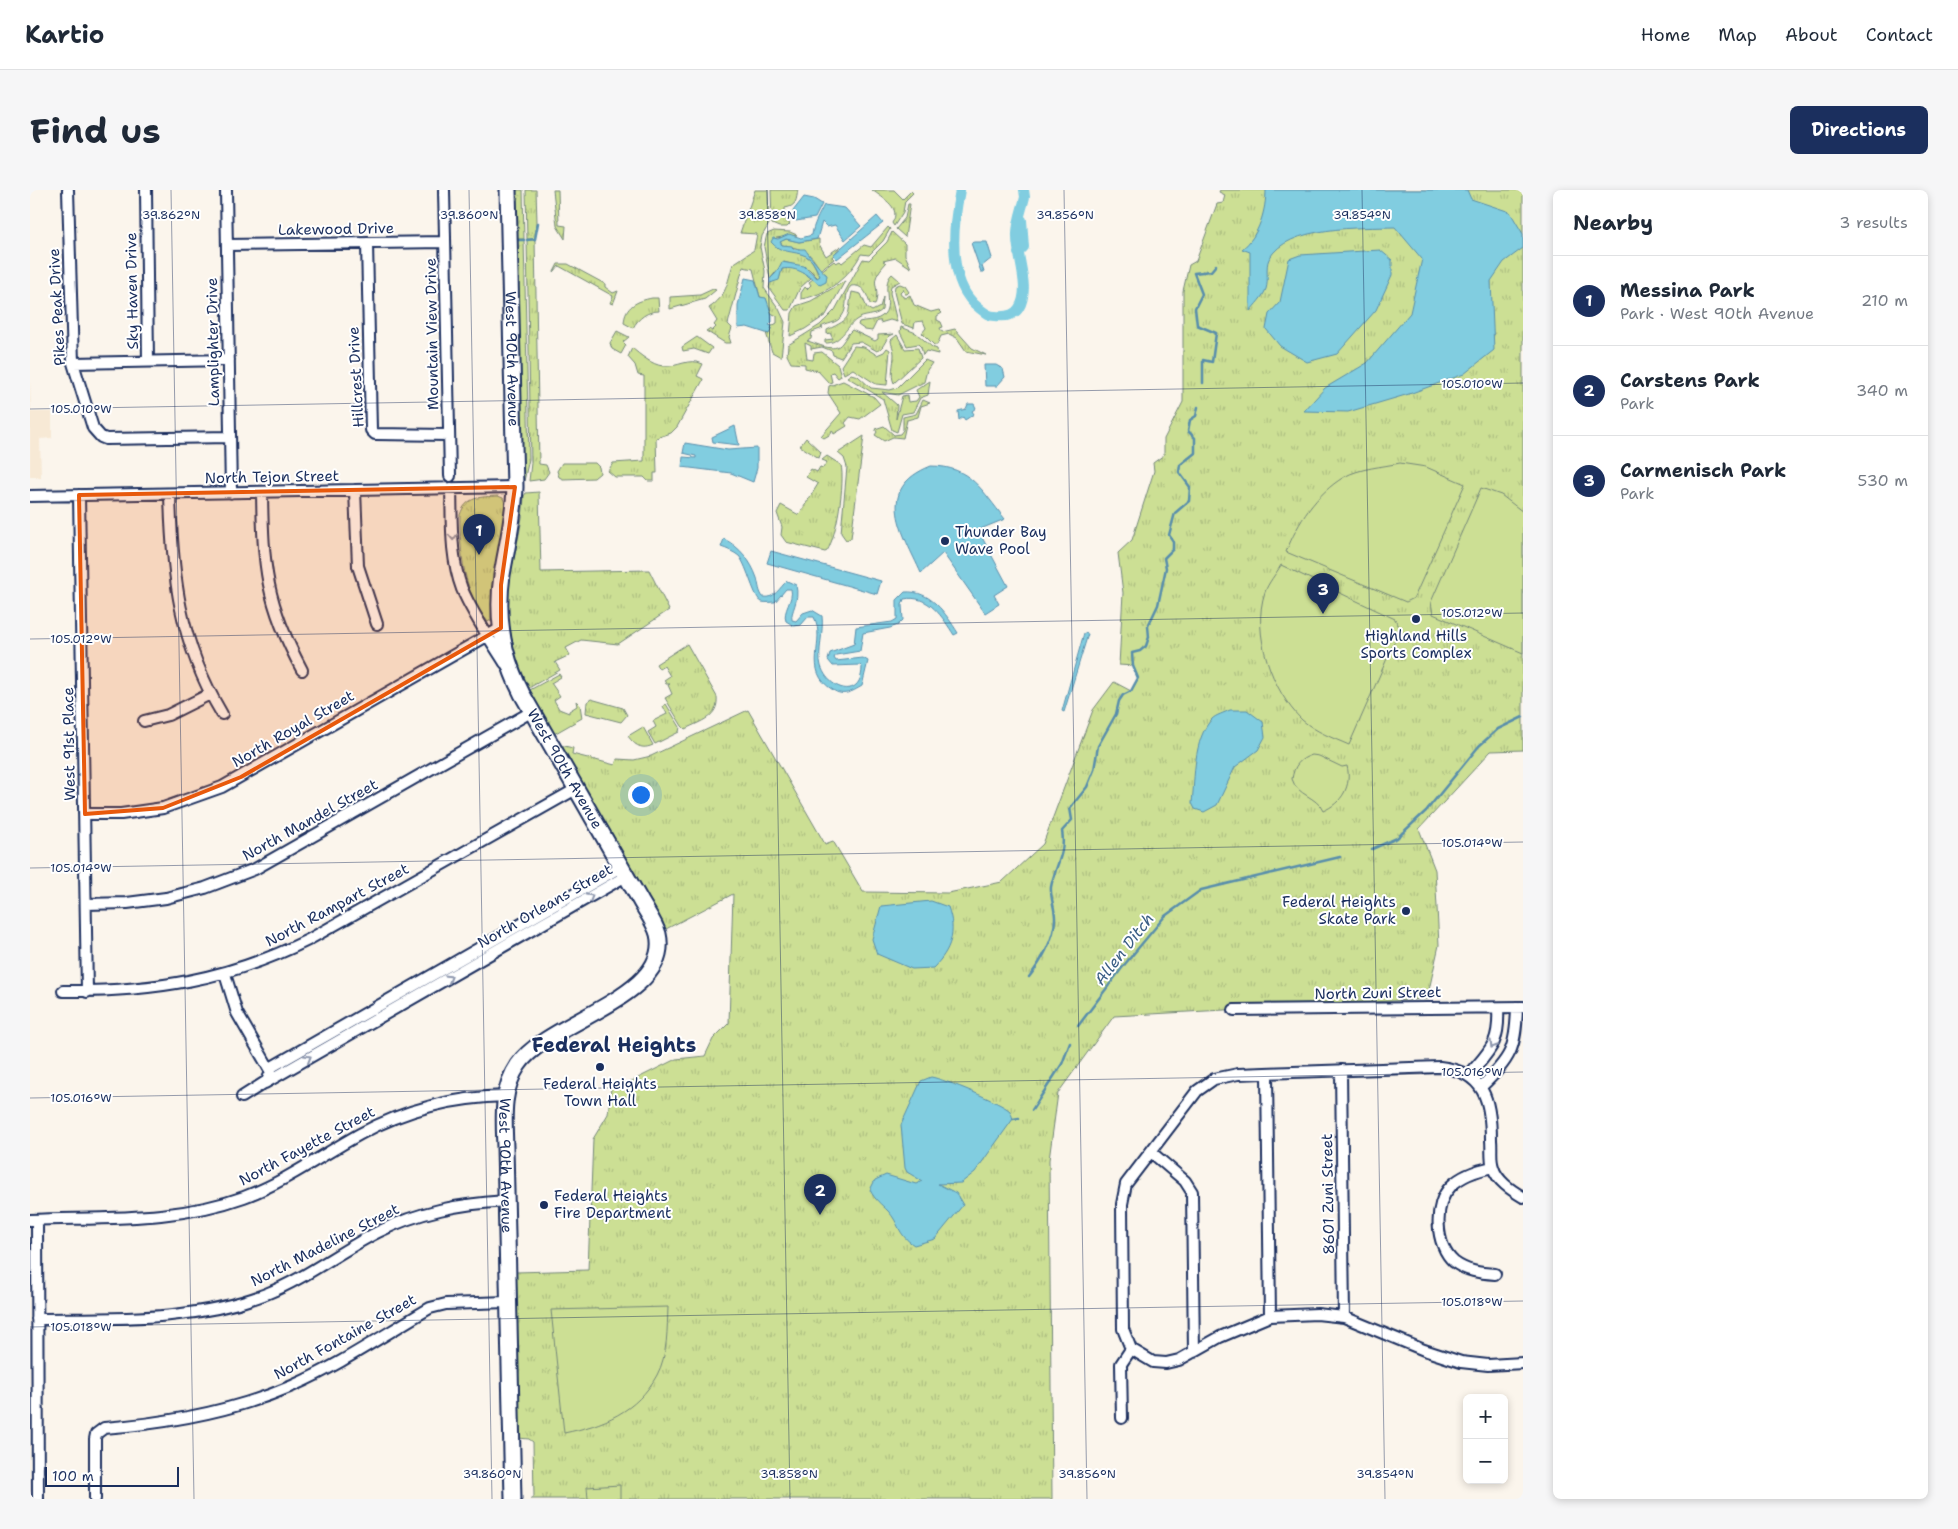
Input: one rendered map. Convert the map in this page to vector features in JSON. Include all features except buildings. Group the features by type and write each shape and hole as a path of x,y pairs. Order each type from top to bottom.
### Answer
{"street":[{"name":"Pikes Peak Drive","path":"68,190 73,363 93,428 101,437 106,439 230,437"},
{"name":"Sky Haven Drive","path":"146,190 148,361"},
{"name":"Lamplighter Drive","path":"226,190 231,492"},
{"name":"Mountain View Drive","path":"444,190 450,476"},
{"name":"West 90th Avenue","path":"494,631 513,522 515,487 508,190"},
{"name":"Lakewood Drive","path":"227,245 445,242"},
{"name":"Hillcrest Drive","path":"368,243 372,430 375,434 387,436 449,435"},
{"path":"73,363 229,360"},
{"name":"North Tejon Street","path":"30,496 515,487"},
{"name":"West 90th Avenue","path":"451,488 456,567 468,602 494,631 512,675 531,712 658,934 657,956 650,971 632,990 535,1046 518,1066 506,1096 506,1201 513,1499"},
{"path":"355,490 358,566 377,624"},
{"path":"262,492 263,552 268,586 282,630 302,670"},
{"path":"170,494 174,571 180,613 192,652 210,694 222,714"},
{"name":"West 91st Place","path":"79,495 87,992"},
{"name":"North Royal Street","path":"85,814 121,814 162,808 222,787 494,631"},
{"path":"144,721 168,715 210,694"},
{"name":"North Mandel Street","path":"86,904 126,903 166,898 205,888 255,869 531,712"},
{"name":"North Rampart Street","path":"63,991 87,992 158,988 225,974 268,959 308,940 576,789"},
{"name":"North Orleans Street","path":"270,1068 474,951 624,872"},
{"name":"North Orleans Street","path":"242,1097 479,961 624,872"},
{"name":"North Orleans Street","path":"474,951 479,961"},
{"path":"225,974 237,1013 270,1068 270,1076 265,1083"},
{"path":"376,1007 381,1017"},
{"path":"1481,1086 1510,1054 1516,1036 1520,1007"},
{"name":"North Zuni Street","path":"1234,1010 1520,1007"},
{"path":"1469,1075 1495,1042 1499,1028 1498,1008"},
{"path":"1523,1197 1508,1187 1497,1176 1493,1167 1489,1109 1481,1086 1469,1075 1440,1067 1228,1076 1207,1083 1190,1099 1126,1184 1122,1204 1123,1329 1131,1350 1153,1362 1166,1363 1179,1360 1227,1334 1270,1316 1295,1314 1344,1317 1424,1350 1461,1362 1488,1365 1523,1363"},
{"name":"8601 Zuni Street","path":"1341,1070 1344,1317"},
{"path":"1267,1074 1270,1316"},
{"name":"North Fayette Street","path":"34,1220 144,1217 215,1206 277,1182 360,1134 404,1114 455,1100 506,1096"},
{"path":"1151,1152 1185,1181 1192,1192 1194,1352"},
{"path":"1493,1167 1465,1176 1451,1186 1441,1203 1439,1225 1442,1240 1448,1254 1454,1261 1473,1272 1495,1274"},
{"name":"North Madeline Street","path":"37,1318 153,1317 212,1310 268,1293 379,1232 413,1217 464,1203 506,1201"},
{"path":"34,1220 37,1318 38,1499"},
{"name":"North Fontaine Street","path":"95,1499 94,1446 96,1434 104,1428 189,1418 241,1404 311,1377 436,1306 508,1302"},
{"path":"1122,1418 1121,1364 1131,1350"}],"highlighted area":[{"path":"515,487 501,585 501,628 241,777 163,808 85,814 79,495"}],"shaded area":[{"path":"30,379 31,412 52,412 52,438 40,439 41,477 30,477"}],"green space":[{"path":"516,190 523,190 524,239 517,239"},
{"path":"526,190 536,190 537,222 535,239 527,239"},
{"path":"553,190 558,190 559,225 566,226 565,239 557,226"},
{"path":"755,190 768,190 769,224 762,236 760,247 765,271 764,288 779,309 785,322 781,357 772,352 766,333 769,334 772,326 777,323 777,316 771,313 766,299 760,297 753,269 743,267 728,324 732,328 729,337 731,343 725,343 706,331 709,329 712,331 716,327 714,325 717,321 709,308 723,294 733,264 754,250 757,234 740,233"},
{"path":"771,190 798,190 794,204 785,208 785,219 790,224 787,227 779,227 772,224"},
{"path":"872,190 894,190 903,199 911,191 913,193 905,201 903,212 894,226 892,223 895,218 893,208 886,200"},
{"path":"1220,190 1523,190 1523,750 1491,751 1419,829 1435,870 1439,945 1427,999 1114,1016 1058,1093 1049,1160 1052,1499 530,1499 534,1497 533,1442 529,1439 518,1438 516,1272 588,1270 593,1139 608,1114 611,1088 634,1080 676,1059 705,1056 713,1039 729,1023 733,894 666,929 560,745 573,748 572,754 615,765 617,759 634,760 651,756 748,710 825,844 833,841 863,892 948,893 1002,882 1043,844 1093,710 1114,682 1131,691 1138,678 1133,666 1119,665 1123,593 1118,553 1132,540 1154,471 1153,463 1164,455 1164,439 1183,402 1183,291 1189,265 1196,261 1217,204 1223,203 1225,195 1219,192"},
{"path":"908,204 910,204 905,237 896,229 905,218"},
{"path":"888,227 890,229 883,241 869,255 861,254 851,270 837,283 811,297 801,299 801,293 805,287 807,289 811,285 809,282 813,279 816,282 826,274 821,271 834,261 842,263 864,245 871,247"},
{"path":"774,231 790,232 797,235 776,238 781,248 805,255 812,261 820,276 818,278 809,269 784,262 770,279 764,247 767,234"},
{"path":"892,232 905,244 905,255 911,268 896,258 883,261 886,263 880,270 876,280 877,298 875,305 870,304 866,293 861,288 851,286 847,293 842,316 837,321 812,332 811,339 807,341 835,348 842,343 852,330 875,341 878,339 878,335 894,334 888,337 877,351 861,342 851,343 841,358 833,355 832,351 822,347 811,349 811,346 805,343 807,359 813,360 814,353 822,352 838,365 841,376 838,378 833,372 830,373 832,382 829,383 818,371 805,368 805,364 791,363 787,355 788,345 820,325 835,310 863,259 869,260 887,242"},
{"path":"787,239 799,242 819,239 819,244 826,256 841,246 832,257 834,259 820,270 809,254 782,245 780,241"},
{"path":"517,240 524,240 529,459 524,481 522,481"},
{"path":"527,240 535,240 539,464 546,465 549,472 544,479 529,481 531,463"},
{"path":"558,264 568,264 605,284 605,287 613,293 618,291 613,304 610,303 613,296 559,266 554,272"},
{"path":"782,269 798,269 811,278 800,288 790,310 785,310 769,288 770,283 779,279"},
{"path":"892,274 900,281 891,286 890,293 897,322 890,320 880,323 881,321 877,321 872,331 865,330 858,325 859,322 879,318 887,309 887,285 888,279"},
{"path":"845,281 826,315 805,329 790,336 792,313 796,306 811,301"},
{"path":"900,284 905,286 909,292 905,294 903,289 900,292 902,296 905,298 910,295 914,305 931,312 939,310 942,313 937,316 937,320 941,322 943,327 940,328 942,332 955,329 972,348 986,355 966,351 957,338 949,334 941,336 937,345 934,345 922,333 926,328 923,321 915,322 914,328 902,324 894,292 895,286"},
{"path":"713,289 716,290 705,299 670,309 670,297 700,295"},
{"path":"852,292 861,294 867,308 872,311 880,307 883,297 882,310 876,314 859,318 835,341 825,343 825,340 833,339 830,333 827,334 827,330 847,316"},
{"path":"658,298 659,311 651,312 644,316 633,328 624,323 629,308 641,301"},
{"path":"901,327 916,333 937,349 938,354 926,351 923,355 918,344 907,346 900,332"},
{"path":"617,331 629,337 623,342 626,345 621,354 612,349 610,343"},
{"path":"897,335 905,349 918,348 921,358 894,383 892,373 894,352 891,340"},
{"path":"697,337 712,348 708,354 694,349 683,351 682,347"},
{"path":"854,346 864,347 877,355 884,352 887,348 890,350 887,385 876,384 853,369 844,374 841,366"},
{"path":"632,348 654,364 673,366 688,362 698,362 703,364 697,376 703,379 702,382 677,427 671,433 656,438 657,473 654,473 654,481 648,481 644,477 615,477 608,471 613,463 644,461 644,376 638,375 635,365 628,357"},
{"path":"925,360 932,363 927,370 924,382 898,395 882,392 897,405 896,419 902,396 907,395 908,402 916,401 919,397 916,390 930,381 928,395 920,398 913,412 902,414 897,432 892,430 883,399 847,377 851,374 858,376 871,388 890,390 897,388"},
{"path":"843,381 874,397 880,404 860,419 850,417 845,423 847,426 834,434 832,430 831,434 824,438 821,436 841,413 828,393 829,386"},
{"path":"923,400 930,403 921,406 918,417 907,420 903,438 893,437 884,441 875,435 877,432 875,429 884,426 894,435 900,434 903,430 903,417 916,414"},
{"path":"864,436 851,538 846,540 841,533 847,467 844,458 838,453"},
{"path":"806,438 821,452 819,458 800,446"},
{"path":"827,456 841,465 842,484 834,533 831,543 825,552 786,542 781,535 782,527 777,513 781,505 799,515 818,484 806,477 811,469 817,472 820,467 823,468 827,462 822,460"},
{"path":"562,463 595,463 599,467 600,473 594,478 563,479 559,477 557,471"},
{"path":"1400,463 1426,467 1465,484 1414,598 1406,602 1286,552 1296,530 1309,510 1334,484 1344,477 1357,472"},
{"path":"1481,488 1501,495 1523,512 1523,653 1433,614 1431,602"},
{"path":"539,492 541,572 649,570 669,610 618,644 581,640 566,648 570,655 555,662 560,670 527,689 513,646 508,602 511,572 521,525 524,496 526,493"},
{"path":"498,496 503,498 506,506 492,587 491,620 488,622 473,598 468,585 462,558 460,515 466,504 470,501 480,497"},
{"path":"1281,565 1395,619 1400,629 1349,745 1319,731 1302,720 1291,708 1273,678 1263,643 1261,608 1266,589"},
{"path":"687,644 717,697 717,704 708,718 685,729 665,698 672,694 668,685 670,684 666,684 664,680 670,676 664,666 659,669 656,664"},
{"path":"559,674 561,677 551,683 560,696 554,700 559,709 569,713 569,711 577,706 576,701 580,705 582,718 554,734 528,691"},
{"path":"591,699 623,708 627,715 621,722 586,713 587,702"},
{"path":"666,704 680,727 679,732 655,744 648,732 656,727 653,721 667,714 663,706"},
{"path":"643,727 653,745 639,746 628,736"},
{"path":"1312,755 1319,756 1342,767 1347,766 1348,780 1344,793 1330,808 1323,811 1316,802 1298,789 1292,779 1298,764"},
{"path":"668,1307 666,1341 661,1367 640,1399 618,1415 605,1421 564,1433 551,1310"},
{"path":"620,1485 620,1499 588,1499 587,1487"}],"water":[{"path":"1266,190 1467,190 1471,199 1510,212 1523,234 1523,248 1504,262 1491,281 1494,350 1464,374 1409,394 1348,412 1304,411 1325,388 1367,363 1410,313 1422,259 1395,227 1345,229 1308,234 1278,248 1269,259 1266,289 1250,311 1250,252 1242,249 1248,244 1257,230 1265,206"},
{"path":"804,197 814,199 822,204 815,218 796,221 793,211"},
{"path":"824,205 845,208 861,226 845,240 835,225 827,227 822,222 817,239 799,242 786,239 780,242 782,245 792,246 793,249 805,249 827,275 826,282 820,285 803,272 787,268 782,269 779,280 770,283 770,279 782,262 804,266 817,278 820,276 808,257 779,248 771,242 773,238 778,239 789,234 801,238 812,235"},
{"path":"877,216 883,223 837,259 833,255"},
{"path":"987,242 992,258 982,266 984,272 981,272 971,243"},
{"path":"1380,250 1392,260 1392,275 1376,310 1337,354 1307,362 1280,346 1266,329 1269,314 1280,302 1289,259 1300,255"},
{"path":"745,278 755,280 760,297 766,298 772,315 772,322 769,325 772,326 769,334 747,327 738,328 738,305"},
{"path":"984,365 996,365 1003,369 1005,377 997,386 985,386"},
{"path":"968,404 974,404 976,408 972,411 974,414 965,420 963,417 959,420 958,411 966,409"},
{"path":"735,426 739,445 713,442 712,437"},
{"path":"685,443 728,450 757,448 757,468 753,482 731,473 682,467 683,457 696,458 696,456 683,453"},
{"name":"Thunder Bay Wave Pool","path":"931,466 945,467 966,475 982,490 1005,519 978,530 1008,586 994,595 999,604 985,613 943,553 921,573 901,528 898,499 902,487 913,476"},
{"path":"724,539 740,550 748,560 755,572 763,597 774,595 787,581 796,585 797,596 792,620 796,621 803,613 812,610 822,616 821,666 825,675 837,686 851,688 857,684 861,677 862,667 860,665 833,666 828,660 830,653 854,644 856,627 892,622 897,619 897,600 905,592 914,592 930,599 943,611 958,633 954,635 940,615 928,604 913,598 904,599 902,605 903,620 898,625 863,633 860,651 836,655 834,658 836,661 863,658 868,661 862,686 848,693 837,692 824,682 818,674 816,655 818,636 814,617 808,617 801,625 794,626 786,621 785,617 791,597 791,589 786,589 775,602 762,602 759,600 739,556 721,547"},
{"path":"771,551 881,581 877,594 767,563"},
{"path":"1084,633 1088,634 1064,712 1062,711"},
{"path":"1230,710 1247,710 1263,722 1265,737 1258,750 1235,767 1217,805 1204,812 1195,809 1192,803 1198,748 1201,737 1212,719"},
{"path":"931,901 948,907 952,925 951,940 948,947 933,968 912,969 877,954 872,939 881,906"},
{"path":"931,1077 985,1097 1005,1107 1010,1111 1013,1119 975,1172 961,1183 938,1184 956,1193 963,1205 935,1239 914,1245 904,1237 892,1216 870,1190 875,1180 886,1175 916,1184 922,1181 907,1172 905,1168 901,1125 921,1081"}],"waterway":[{"path":"960,190 955,220 954,253 961,284 968,297 979,308 990,315 1002,316 1014,313 1019,308 1024,292 1017,232 1025,197 1024,190"},
{"path":"1018,253 1024,247 1022,220 1020,219"},
{"path":"527,240 535,239 538,223"},
{"path":"517,240 524,240"},
{"path":"1203,383 1203,360 1212,362 1216,333 1197,325 1195,308 1202,294 1194,273 1211,271 1216,265"},
{"path":"1029,977 1042,957 1053,934 1055,918 1051,887 1063,847 1062,831 1072,820 1070,808 1087,787 1094,770 1098,746 1116,714 1119,701 1123,695 1131,691 1138,678 1133,666 1132,653 1140,651 1146,646 1149,637 1148,626 1158,605 1166,568 1164,558 1173,549 1173,541 1169,535 1175,513 1189,501 1190,487 1179,472 1180,465 1195,453 1195,438 1188,431 1190,420 1196,416 1198,407"},
{"name":"Allen Ditch","path":"1372,849 1397,838 1426,811 1479,746 1498,729 1523,717"},
{"name":"Allen Ditch","path":"1078,1026 1125,964 1165,916 1201,890 1340,857"},
{"name":"Allen Ditch","path":"1032,1110 1062,1064 1070,1043"},
{"name":"Allen Ditch","path":"1013,1119 1019,1118"}],"place":[{"name":"Thunder Bay Wave Pool","path":"945,541"},
{"name":"Messina Park","path":"479,555"},
{"name":"Carmenisch Park","path":"1323,614"},
{"name":"Highland Hills Sports Complex","path":"1416,619"},
{"name":"Federal Heights Skate Park","path":"1406,911"},
{"name":"Federal Heights Town Hall","path":"600,1067"},
{"name":"Federal Heights Fire Department","path":"544,1205"},
{"name":"Carstens Park","path":"820,1215"}],"district":[{"name":"Federal Heights","path":"614,1045"}]}
